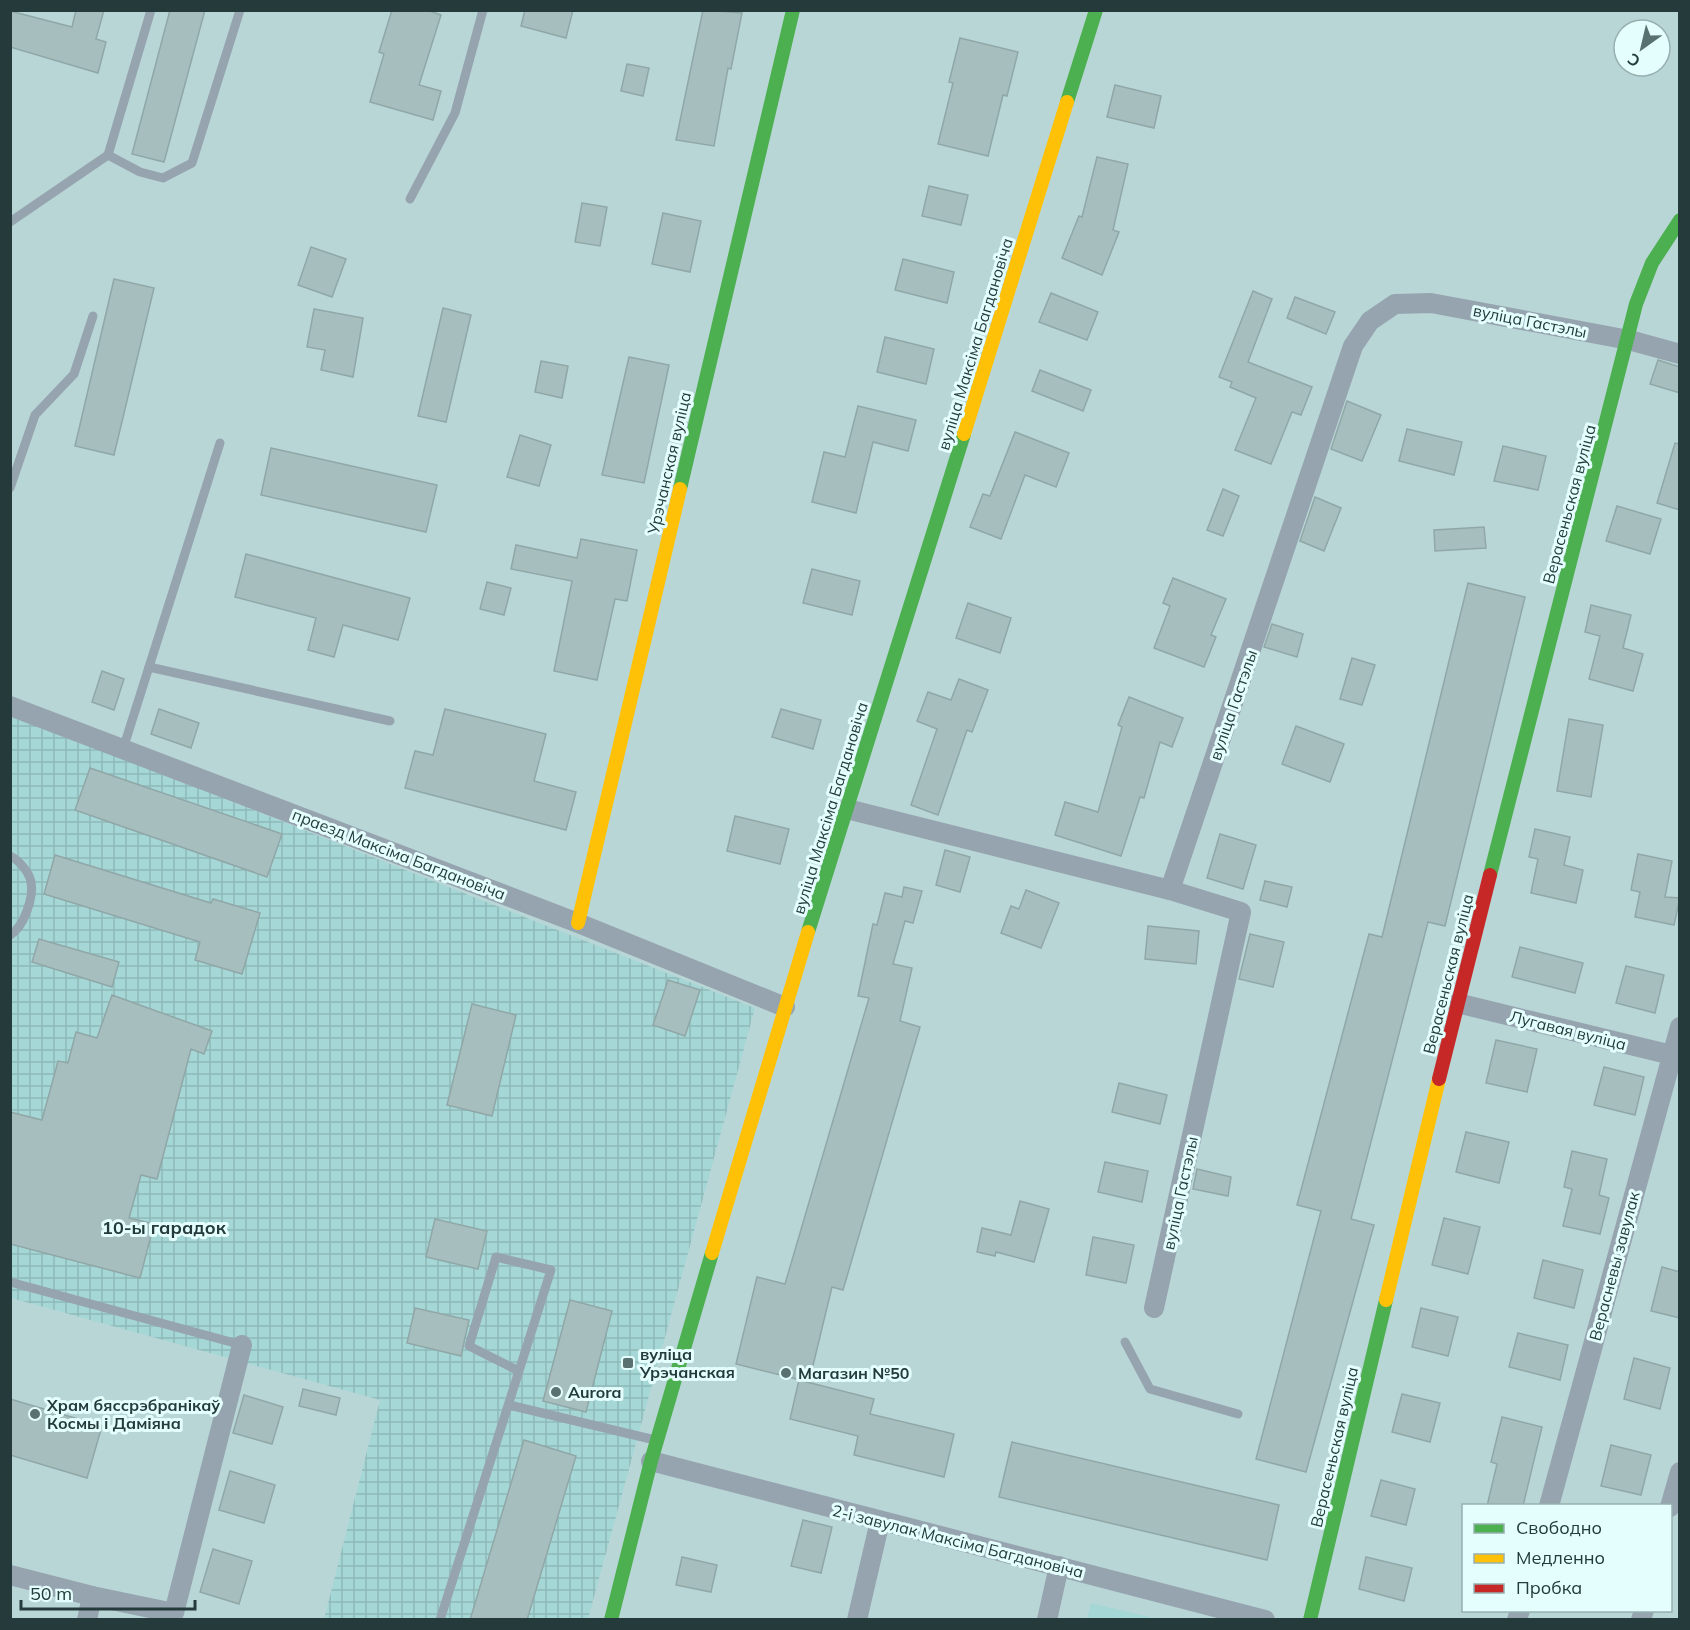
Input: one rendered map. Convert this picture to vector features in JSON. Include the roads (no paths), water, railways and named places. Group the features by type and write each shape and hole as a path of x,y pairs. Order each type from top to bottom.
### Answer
{"street":[{"name":"Урэчанская вуліца","path":"578,923 793,10"},
{"name":"вуліца Максіма Багдановіча","path":"611,1620 651,1461 785,1007 1096,10"},
{"name":"Верасеньская вуліца","path":"1310,1620 1457,1003 1629,340 1634,304 1645,274 1680,220"},
{"name":"вуліца Гастэлы","path":"1155,1308 1241,912 1170,890 1353,346 1370,321 1395,304 1431,303 1629,340 1680,354"},
{"name":"праезд Максіма Багдановіча","path":"10,706 578,923 785,1007"},
{"path":"847,809 1170,890"},
{"name":"Лугавая вуліца","path":"1457,1003 1676,1056"},
{"name":"Верасневы завулак","path":"1550,1504 1676,1056 1680,1027"},
{"path":"10,1575 92,1596 174,1613 242,1345"},
{"name":"2-і завулак Максіма Багдановіча","path":"651,1461 1265,1620"},
{"path":"1672,1504 1680,1472"},
{"path":"856,1620 880,1521"},
{"path":"1047,1620 1059,1566"},
{"path":"87,1620 92,1596"}],"lane":[{"path":"10,222 108,155 151,10"},
{"path":"108,155 140,172 163,178 192,163 240,10"},
{"path":"410,199 455,113 483,10"},
{"path":"10,488 35,415 74,374 93,316"},
{"path":"123,749 220,443"},
{"path":"149,667 390,721"},
{"path":"10,856 25,869 31,882 26,913 16,932 10,935"},
{"path":"440,1620 552,1270 496,1257 469,1346 519,1371"},
{"path":"10,1282 242,1345"},
{"path":"1125,1342 1150,1389 1238,1414"},
{"path":"508,1405 657,1441"}],"place":[{"name":"вуліца Урэчанская","path":"628,1363"},
{"name":"Магазин №50","path":"786,1373"},
{"name":"Aurora","path":"556,1392"},
{"name":"Храм бяссрэбранікаў Космы і Даміяна","path":"35,1414"}],"district":[{"name":"10-ы гарадок","path":"164,1228"}]}
